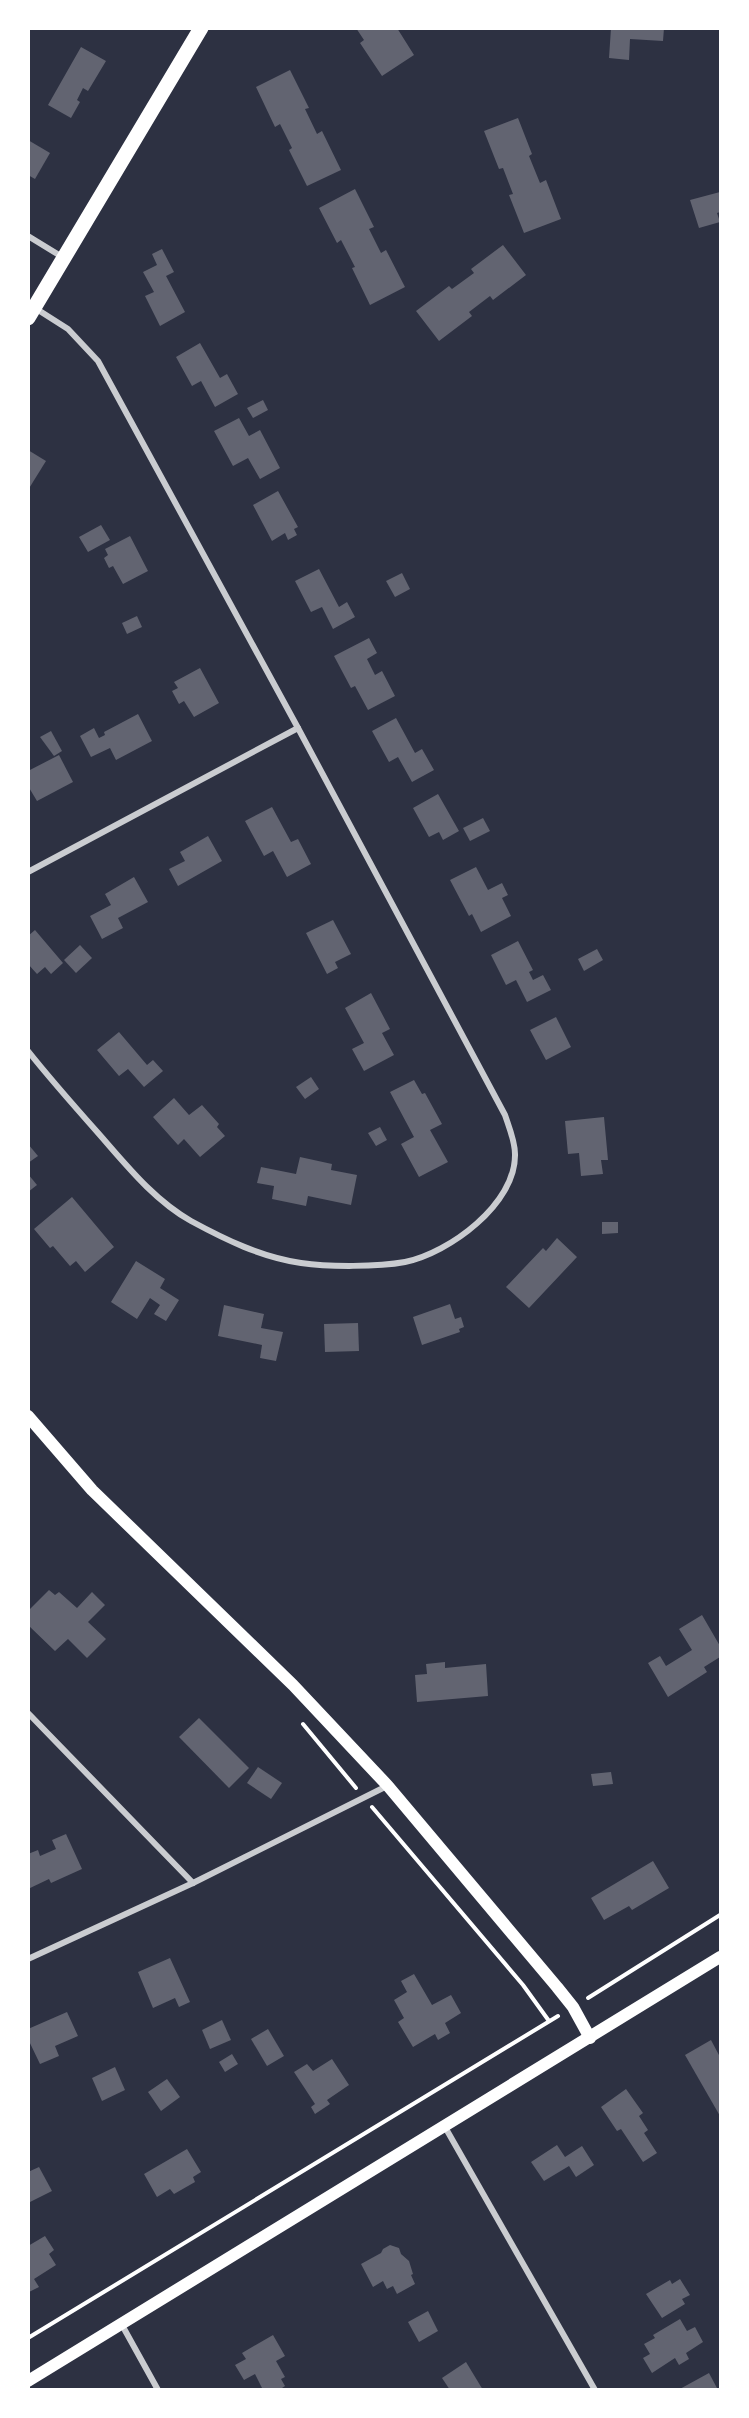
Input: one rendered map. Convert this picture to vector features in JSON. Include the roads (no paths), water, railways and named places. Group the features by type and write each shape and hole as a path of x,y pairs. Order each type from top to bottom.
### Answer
{"main road":[{"path":"32,313 201,28"},
{"path":"28,1416 92,1490 294,1685 388,1786 550,1978 573,2007 590,2037"},
{"path":"28,2381 590,2037 719,1961"}],"street":[{"path":"28,236 65,258"},
{"path":"28,1051 150,1191 189,1220 222,1238 267,1256 314,1265 405,1262 434,1252 471,1227 491,1208 506,1187 512,1171 515,1155 505,1114 98,361 68,329 32,313"},
{"path":"28,872 298,728"},
{"path":"28,1713 193,1883"},
{"path":"28,1959 193,1883 388,1786"},
{"path":"445,2127 595,2390"},
{"path":"122,2325 158,2390"}]}
